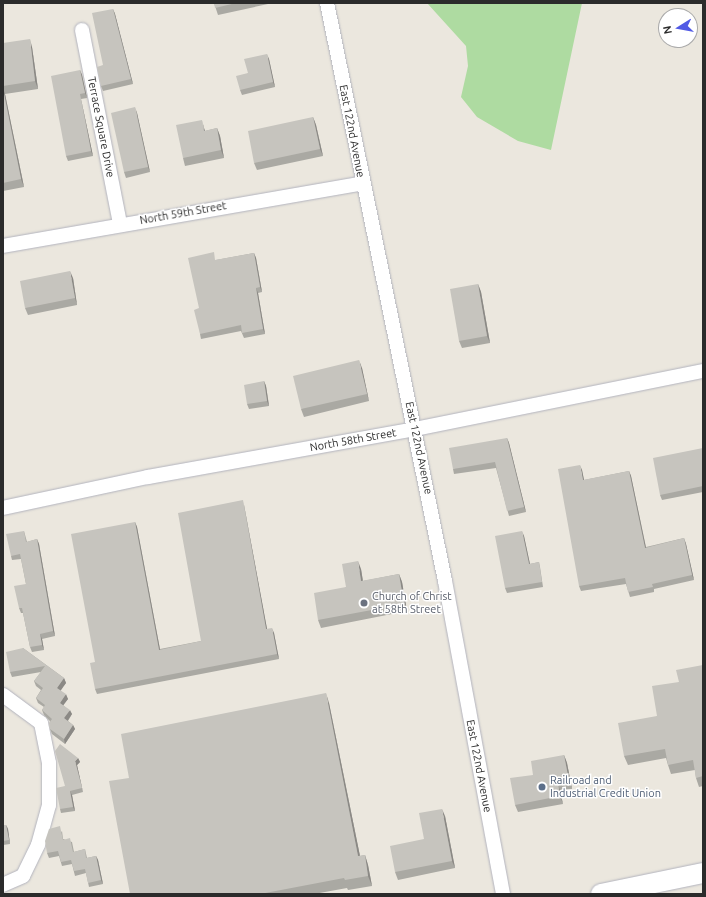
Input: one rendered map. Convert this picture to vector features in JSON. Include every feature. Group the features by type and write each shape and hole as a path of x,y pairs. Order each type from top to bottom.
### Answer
{"main road":[{"path":"601,894 703,873"}],"street":[{"name":"East 122nd Avenue","path":"327,3 415,429 503,894"},
{"name":"Terrace Square Drive","path":"82,30 120,224"},
{"name":"North 59th Street","path":"3,246 120,224 363,183"},
{"name":"North 58th Street","path":"3,508 148,477 415,429 703,371"},
{"path":"3,695 41,723 49,763 49,805 38,845 23,876 3,885"}],"green space":[{"path":"427,3 582,3 551,150 518,141 477,117 461,97 468,66 466,46"}],"building":[{"path":"214,3 236,3 215,8"},
{"path":"113,9 131,79 101,86 97,67 103,65 92,13"},
{"path":"30,39 35,81 3,86 3,43"},
{"path":"267,54 273,82 240,90 236,76 248,73 244,59"},
{"path":"80,70 85,93 80,94 91,151 66,156 51,76"},
{"path":"3,89 21,179 3,183"},
{"path":"135,107 148,167 124,172 111,113"},
{"path":"313,117 320,149 254,163 248,131"},
{"path":"202,120 204,131 217,128 221,150 183,158 176,125"},
{"path":"214,252 215,260 254,253 260,287 256,288 263,329 242,333 241,325 200,334 194,310 199,308 188,258"},
{"path":"70,271 75,298 25,308 20,281"},
{"path":"478,284 487,336 459,341 450,289"},
{"path":"359,360 367,394 301,409 293,376"},
{"path":"264,381 267,401 247,404 244,385"},
{"path":"507,438 524,507 507,511 495,462 453,469 449,448"},
{"path":"703,448 703,486 660,495 653,458"},
{"path":"580,465 583,480 629,471 645,548 684,538 692,575 652,584 653,587 628,592 625,578 579,586 558,469"},
{"path":"243,500 266,629 272,628 277,654 95,689 90,663 95,662 71,534 135,522 159,650 201,641 178,513"},
{"path":"24,531 26,542 37,539 53,631 40,634 42,645 30,647 22,608 19,608 14,586 26,584 20,554 11,556 6,534"},
{"path":"522,531 529,564 539,562 542,582 505,588 495,536"},
{"path":"358,561 361,581 399,574 404,604 318,620 314,593 346,587 342,564"},
{"path":"23,648 64,678 57,688 66,694 60,703 70,710 64,718 73,725 64,739 50,729 49,723 52,719 42,710 45,705 36,698 43,688 34,681 45,666 10,672 6,652"},
{"path":"703,665 703,776 696,778 693,760 668,765 665,749 624,756 618,723 657,716 652,686 679,682 676,670"},
{"path":"326,693 358,856 365,855 368,876 345,880 344,878 260,894 130,894 109,781 129,778 121,734"},
{"path":"60,744 78,758 75,761 82,788 70,791 73,807 60,809 56,788 65,786 55,751"},
{"name":"Railroad and Industrial Credit Union","path":"564,755 569,781 558,783 560,796 515,805 510,778 533,775 531,761"},
{"path":"442,809 452,861 395,872 390,846 424,839 419,813"},
{"path":"3,825 6,825 9,840 3,841"},
{"path":"60,826 63,840 70,838 73,852 85,849 86,858 96,856 101,880 88,883 85,869 74,871 71,860 61,862 58,851 47,853 45,841 49,829"}],"place":[{"name":"Church of Christ at 58th Street","path":"364,603"},
{"name":"Railroad and Industrial Credit Union","path":"542,787"}]}
